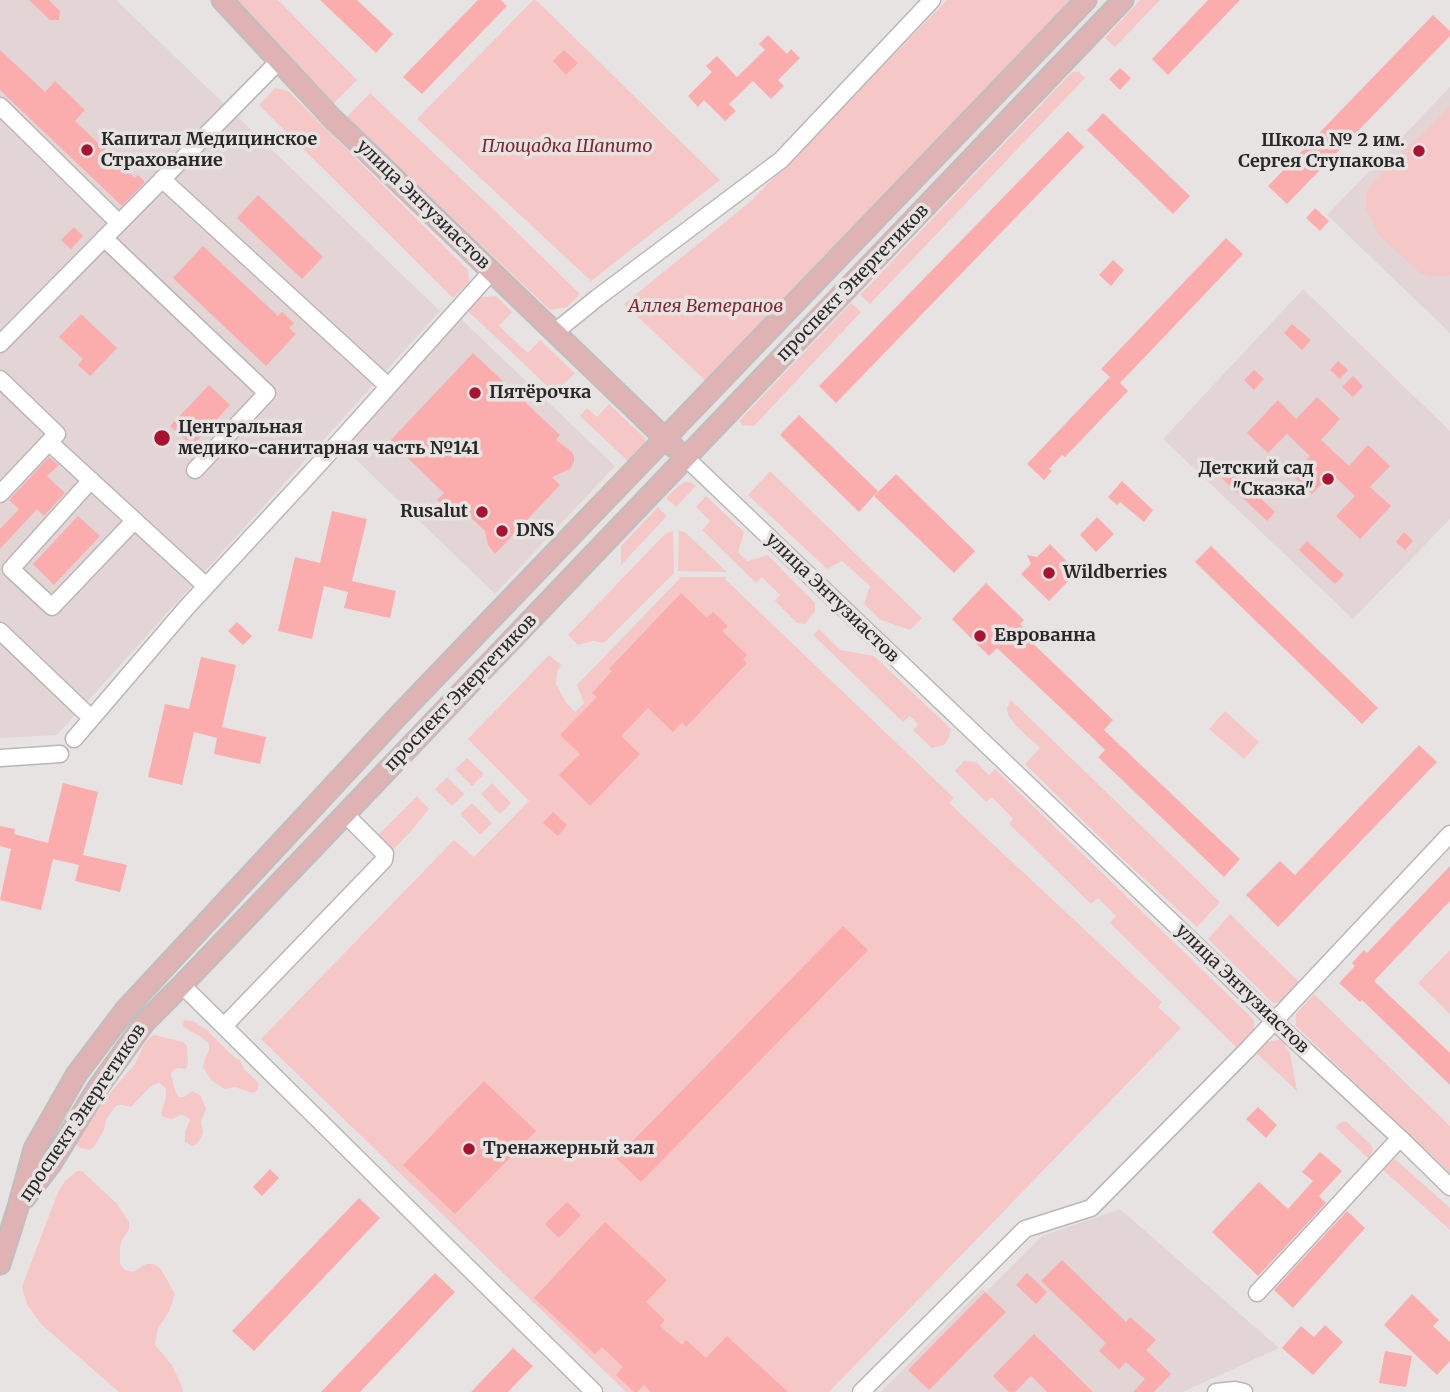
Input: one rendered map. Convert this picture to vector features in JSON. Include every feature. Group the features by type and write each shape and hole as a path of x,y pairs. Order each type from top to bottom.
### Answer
{"main road":[{"name":"улица Энтузиастов","path":"222,0 332,118 685,457"},
{"name":"проспект Энергетиков","path":"18,1207 34,1149 76,1075 126,1009 399,715 1086,0"},
{"name":"проспект Энергетиков","path":"18,1207 51,1164 97,1089 145,1022 1123,0"},
{"path":"399,715 422,733"},
{"path":"326,795 345,814"},
{"path":"267,858 287,876"},
{"path":"126,1009 145,1022"},
{"path":"0,1264 18,1207"}],"street":[{"path":"555,332 781,160 932,0"},
{"path":"0,344 279,61"},
{"path":"0,106 118,223"},
{"path":"162,179 388,386"},
{"path":"104,238 267,393 195,470"},
{"path":"74,739 206,586 492,271"},
{"path":"0,379 57,434 0,494"},
{"path":"50,442 206,586"},
{"name":"улица Энтузиастов","path":"685,457 1450,1187"},
{"path":"91,480 11,569 52,607 134,521"},
{"path":"0,631 91,718"},
{"path":"0,758 60,754"},
{"path":"224,1026 384,860 385,854 345,814"},
{"path":"861,1392 1025,1229 1091,1208 1274,1021 1450,834"},
{"path":"182,985 594,1392"},
{"path":"1257,1293 1400,1138"},
{"path":"1216,1392 1244,1392"}],"shaded area":[{"name":"Центральная медико-санитарная часть №141","path":"0,0 116,0 440,311 57,735 0,738"},
{"name":"Школа № 2 им. Сергея Ступакова","path":"1450,87 1450,333 1327,215"},
{"name":"Детский сад \"Сказка\"","path":"1303,289 1450,431 1450,519 1353,619 1163,439"},
{"path":"461,319 615,466 495,594 345,449"},
{"path":"1120,1209 1279,1348 1183,1392 881,1392 982,1289 986,1292 1042,1236"}],"green space":[{"path":"234,0 278,0 357,80 333,104"},
{"name":"Площадка Шапито","path":"533,0 720,180 591,281 417,119"},
{"name":"Аллея Ветеранов","path":"947,0 1074,0 709,384 624,304 751,201"},
{"path":"1140,0 1160,0 1115,47 1105,38"},
{"path":"1072,72 1079,72 1085,78 870,304 860,295"},
{"path":"275,88 288,91 468,270 469,282 453,298 259,105"},
{"path":"370,93 580,294 567,307 550,310 347,117"},
{"name":"Школа № 2 им. Сергея Ступакова","path":"1450,106 1450,275 1433,277 1420,273 1378,234 1366,208 1366,194 1374,181"},
{"path":"496,296 512,312 499,326 528,353 540,340 575,373 564,384 571,391 562,400 468,311 481,297"},
{"path":"851,303 861,312 754,426 743,425 739,421"},
{"path":"609,404 645,438 647,444 632,465 580,416 587,408 597,417"},
{"path":"770,471 922,618 910,630 881,620 864,604 870,586 842,561 827,569 748,495"},
{"path":"685,482 696,486 676,507 666,498"},
{"path":"706,496 744,532 738,552 747,561 768,555 815,603 815,611 805,624 797,623 775,601 780,595 762,577 756,583 702,530 710,521 696,507"},
{"path":"658,507 667,516 621,565 621,546"},
{"path":"679,530 686,533 727,572 678,571"},
{"path":"673,531 674,573 604,643 593,641 578,645 568,635 665,534"},
{"path":"681,577 726,577 725,579 954,798 949,803 1162,1002 1158,1007 1181,1028 829,1392 626,1392 261,1039 454,840 474,857 529,801 468,739 549,655 561,665 556,684 575,712 584,703 577,685"},
{"path":"819,629 840,650 874,656 951,729 944,745 932,748 913,730 918,724 910,716 903,722 813,635"},
{"path":"1011,700 1220,902 1197,927 1025,764 1040,748 1008,715 1007,708"},
{"path":"1225,711 1259,742 1244,759 1209,729"},
{"path":"467,758 484,774 472,786 455,769"},
{"path":"964,761 976,762 989,775 995,769 1254,1020 1254,1030 1237,1048 1110,923 1116,916 1098,898 1091,904 1009,824 1013,819 992,797 986,802 955,771"},
{"path":"447,777 464,794 452,806 435,789"},
{"path":"492,783 511,803 500,814 481,794"},
{"path":"417,796 429,809 392,851 377,836"},
{"path":"472,803 492,823 480,835 460,814"},
{"path":"1230,914 1299,982 1281,1002 1273,1003 1208,939"},
{"path":"1450,950 1450,1014 1418,983"},
{"path":"1314,994 1450,1126 1450,1173 1296,1026 1296,1014"},
{"path":"184,1020 193,1021 207,1030 240,1060 244,1069 258,1082 257,1091 252,1093 235,1087 224,1089 211,1080 203,1067 209,1044 185,1028"},
{"path":"154,1035 183,1042 187,1046 186,1069 173,1070 171,1075 179,1097 192,1091 201,1096 206,1109 201,1122 202,1136 197,1144 193,1146 185,1142 185,1132 190,1120 186,1116 172,1119 163,1117 161,1113 166,1089 159,1082 149,1088 131,1107 118,1105 114,1108 94,1147 90,1150 80,1148 77,1140 91,1115 135,1064 144,1044"},
{"path":"1281,1039 1290,1053 1297,1091 1254,1051 1263,1043"},
{"path":"1347,1122 1371,1145 1373,1150 1369,1159 1335,1127"},
{"path":"1395,1159 1450,1208 1450,1230 1382,1169"},
{"path":"77,1171 82,1171 117,1204 129,1222 129,1230 120,1246 120,1264 125,1270 133,1272 146,1264 154,1264 161,1269 175,1294 169,1312 158,1328 155,1345 172,1365 183,1392 119,1392 42,1325 27,1305 22,1287 58,1192 65,1181"}],"building":[{"path":"29,0 49,0 60,11 59,20 50,20"},
{"path":"320,0 357,0 393,34 376,53"},
{"path":"478,0 501,0 507,6 422,94 403,77"},
{"path":"1208,0 1240,0 1168,75 1152,59"},
{"path":"1433,15 1450,31 1450,36 1287,204 1268,186"},
{"path":"768,35 787,54 791,49 800,58 778,80 784,86 771,99 753,81 729,104 736,111 725,121 704,100 698,107 688,96 712,72 706,66 717,56 737,77 765,50 759,44"},
{"path":"0,50 45,92 55,81 85,110 75,121 135,178 138,175 145,182 122,206 0,90"},
{"path":"564,50 578,63 566,75 553,61"},
{"path":"1120,68 1131,78 1120,90 1109,79"},
{"path":"1103,113 1190,196 1173,214 1087,130"},
{"path":"1068,131 1084,147 836,403 819,386"},
{"path":"258,195 323,257 302,279 237,218"},
{"path":"1315,208 1329,221 1320,231 1306,218"},
{"path":"74,227 83,236 71,249 61,240"},
{"path":"1226,238 1243,254 1120,383 1128,391 1065,457 1062,455 1049,469 1052,471 1044,480 1027,464 1110,377 1101,369"},
{"path":"203,246 278,316 282,312 294,323 289,328 296,334 266,366 173,278"},
{"path":"1113,260 1124,270 1111,286 1099,275"},
{"path":"81,314 117,348 90,376 78,365 83,359 59,337"},
{"path":"1292,324 1311,340 1302,350 1284,333"},
{"path":"473,353 560,435 556,440 572,452 574,457 570,469 552,477 560,485 495,554 488,545 485,531 455,503 449,511 437,500 444,493 390,441"},
{"path":"1338,361 1348,370 1340,379 1330,370"},
{"path":"1254,370 1264,379 1254,390 1244,380"},
{"path":"1353,376 1363,386 1353,397 1342,387"},
{"path":"209,385 230,405 192,446 170,426"},
{"name":"Детский сад \"Сказка\"","path":"1317,397 1340,419 1321,440 1349,466 1368,445 1390,466 1370,487 1391,506 1360,539 1336,516 1355,496 1332,474 1312,494 1292,475 1310,456 1287,434 1268,453 1247,433 1278,400 1296,419"},
{"path":"799,415 878,491 859,512 780,435"},
{"path":"49,457 59,465 47,476 65,493 44,516 37,509 0,549 0,529 19,509 9,500"},
{"path":"1220,460 1275,512 1267,521 1212,469"},
{"path":"896,474 975,551 954,573 874,496"},
{"path":"1122,481 1153,510 1144,522 1120,502 1117,505 1108,497"},
{"path":"332,511 367,519 352,581 396,591 390,618 344,608 348,592 324,586 312,639 278,631 295,557 320,563"},
{"path":"78,516 100,536 54,585 33,564"},
{"path":"1097,517 1114,534 1096,552 1080,535"},
{"path":"1404,532 1413,541 1405,550 1396,542"},
{"path":"1307,541 1344,575 1335,584 1299,550"},
{"name":"Wildberries","path":"1050,544 1077,572 1049,601 1021,574 1031,564 1027,555 1037,557"},
{"path":"1211,546 1378,708 1362,724 1195,562"},
{"path":"986,583 1024,620 1020,624 1023,627 1020,631 1113,720 1104,730 1240,859 1224,877 1098,757 1105,750 1095,740 997,648 989,656 952,619"},
{"path":"681,593 707,618 713,612 728,626 722,631 747,655 743,659 747,663 686,727 682,722 673,732 648,708 621,736 640,754 590,806 559,775 580,754 560,735 597,697 592,693 612,671 609,669"},
{"path":"237,622 252,636 243,645 228,631"},
{"path":"201,657 236,665 222,727 266,737 260,764 214,754 217,738 194,732 182,785 148,777 165,704 189,709"},
{"path":"1419,745 1437,762 1278,927 1246,895 1280,861 1295,875"},
{"path":"63,783 98,792 83,855 127,865 120,892 75,881 79,865 53,859 41,910 0,900 11,849 0,846 0,826 15,829 14,834 48,843"},
{"path":"553,812 567,825 558,836 543,823"},
{"path":"1450,866 1450,901 1374,981 1450,1053 1450,1085 1362,1000 1360,1002 1339,983 1355,966 1352,963 1364,950 1367,953"},
{"path":"843,926 868,950 641,1182 616,1158"},
{"name":"Тренажерный зал","path":"484,1081 536,1131 455,1214 403,1165"},
{"path":"1258,1107 1277,1125 1266,1138 1246,1119"},
{"path":"1320,1152 1342,1171 1319,1196 1326,1203 1258,1276 1212,1232 1259,1182 1288,1209 1313,1181 1302,1172"},
{"path":"270,1169 279,1178 262,1196 253,1187"},
{"path":"359,1198 380,1218 254,1351 232,1331"},
{"path":"567,1202 581,1215 559,1238 545,1224"},
{"path":"1347,1211 1365,1228 1293,1308 1274,1290"},
{"path":"605,1222 667,1280 646,1302 665,1320 660,1326 682,1345 686,1340 706,1358 727,1336 788,1392 651,1392 644,1385 634,1392 616,1375 623,1367 602,1347 595,1354 534,1298"},
{"path":"1062,1260 1126,1322 1130,1317 1156,1340 1146,1350 1171,1374 1154,1392 1133,1392 1145,1379 1126,1362 1119,1369 1099,1351 1106,1343 1041,1281"},
{"path":"435,1273 455,1292 360,1392 321,1392"},
{"path":"1027,1273 1047,1292 1036,1304 1016,1285"},
{"path":"985,1292 1006,1312 929,1390 908,1370"},
{"path":"1412,1294 1439,1320 1433,1326 1450,1342 1450,1361 1437,1375 1384,1325"},
{"path":"1325,1325 1343,1342 1313,1375 1282,1348 1301,1326 1314,1337"},
{"path":"1034,1334 1093,1392 1047,1392 1031,1376 1015,1392 1009,1392 993,1376"},
{"path":"513,1348 533,1366 508,1392 471,1392"},
{"path":"1385,1351 1412,1356 1406,1387 1379,1383"}],"place":[{"name":"Капитал Медицинское Страхование","path":"87,150"},
{"name":"Школа № 2 им. Сергея Ступакова","path":"1419,151"},
{"name":"Пятёрочка","path":"475,393"},
{"name":"Центральная медико-санитарная часть №141","path":"162,438"},
{"name":"Детский сад \"Сказка\"","path":"1328,479"},
{"name":"Rusalut","path":"482,512"},
{"name":"DNS","path":"502,531"},
{"name":"Wildberries","path":"1049,573"},
{"name":"Еврованна","path":"980,636"},
{"name":"Тренажерный зал","path":"469,1149"}]}
